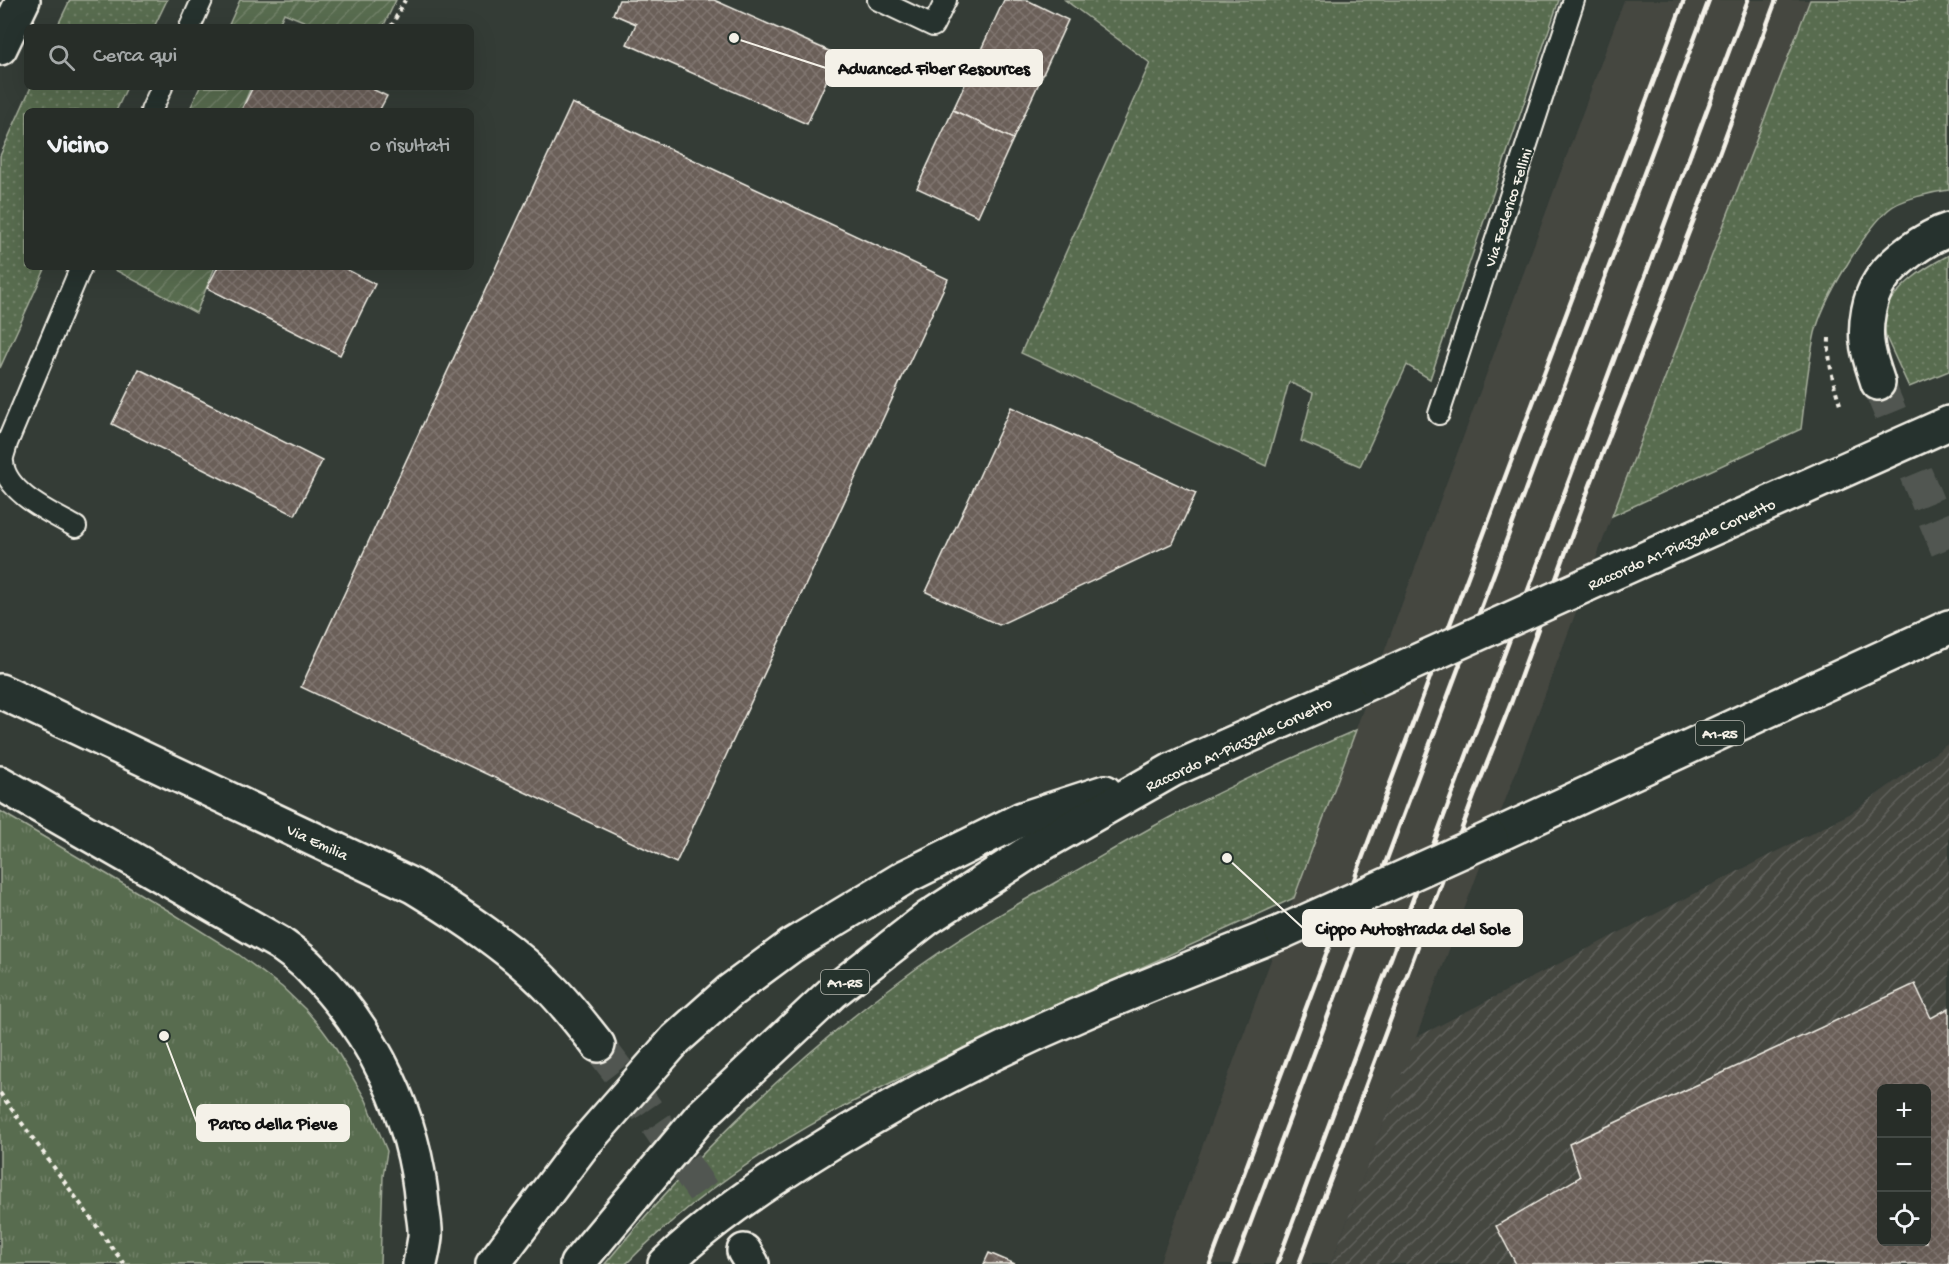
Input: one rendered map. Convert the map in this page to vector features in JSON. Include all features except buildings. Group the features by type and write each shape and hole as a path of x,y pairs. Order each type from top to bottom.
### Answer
{"main road":[{"path":"0,48 22,0"},
{"path":"1878,383 1867,342 1869,309 1878,283 1899,260 1919,245 1949,230"},
{"name":"Raccordo A1-Piazzale Corvetto","path":"577,1264 701,1116 833,992 938,911 1037,847 1172,770 1949,423"},
{"name":"A1-R5","path":"665,1264 680,1249 769,1182 864,1122 970,1066 1079,1014 1282,932 1949,627"},
{"name":"Via Emilia","path":"0,691 413,886 454,911 525,965 552,990 598,1045"},
{"path":"493,1264 582,1146 676,1039 730,991 791,946 907,876 1022,819 1172,770"},
{"path":"0,783 279,943 310,968 335,996 357,1026 401,1107 421,1189 425,1235 420,1264"}],"lane":[{"path":"191,24 202,0"},
{"path":"878,0 933,26 946,0"},
{"name":"Via Federico Fellini","path":"1439,414 1574,0"},
{"path":"152,108 161,90"},
{"path":"76,527 20,494 9,478 3,462 7,443 80,270"}],"path":[{"path":"393,24 405,0"},
{"path":"0,1093 124,1264"}],"shaded area":[{"path":"1624,0 1810,0 1612,516 1331,1264 1159,1264"},
{"path":"1949,743 1949,1264 1331,1264 1415,1038 1851,813"}],"green space":[{"path":"70,0 167,0 155,24 58,24"},
{"path":"240,0 396,0 384,24 311,24 284,13 279,24 229,24"},
{"path":"1065,0 1559,0 1430,379 1407,365 1360,466 1301,441 1313,393 1289,382 1266,466 1021,353 1150,63"},
{"path":"1810,0 1949,0 1949,190 1908,199 1893,206 1867,234 1856,250 1819,319 1801,429 1612,516"},
{"path":"30,90 126,90 117,108 24,108 24,270 45,270 0,368 0,156"},
{"path":"199,90 250,90 242,108 190,108"},
{"path":"1949,255 1949,371 1909,387 1886,337 1881,312 1911,279"},
{"path":"115,270 214,270 196,313"},
{"path":"1356,730 1294,898 858,1099 759,1156 713,1188 668,1224 626,1264 605,1264 707,1150 780,1079 818,1045 919,967 961,938 1165,820 1244,780"},
{"path":"0,811 238,954 282,987 322,1029 366,1100 387,1151 383,1176 380,1264 0,1264"}],"tunnel":[{"path":"1878,383 1949,554"},
{"path":"598,1045 640,1100 744,1251"}],"railway":[{"path":"1210,1264 1684,0"},
{"path":"1235,1264 1709,0"},
{"path":"1277,1264 1748,0"},
{"path":"1299,1264 1511,703 1589,488 1710,178 1776,0"}],"place":[{"name":"Advanced Fiber Resources","path":"734,38"},
{"name":"Cippo Autostrada del Sole","path":"1227,858"},
{"name":"Parco della Pieve","path":"164,1036"}]}
